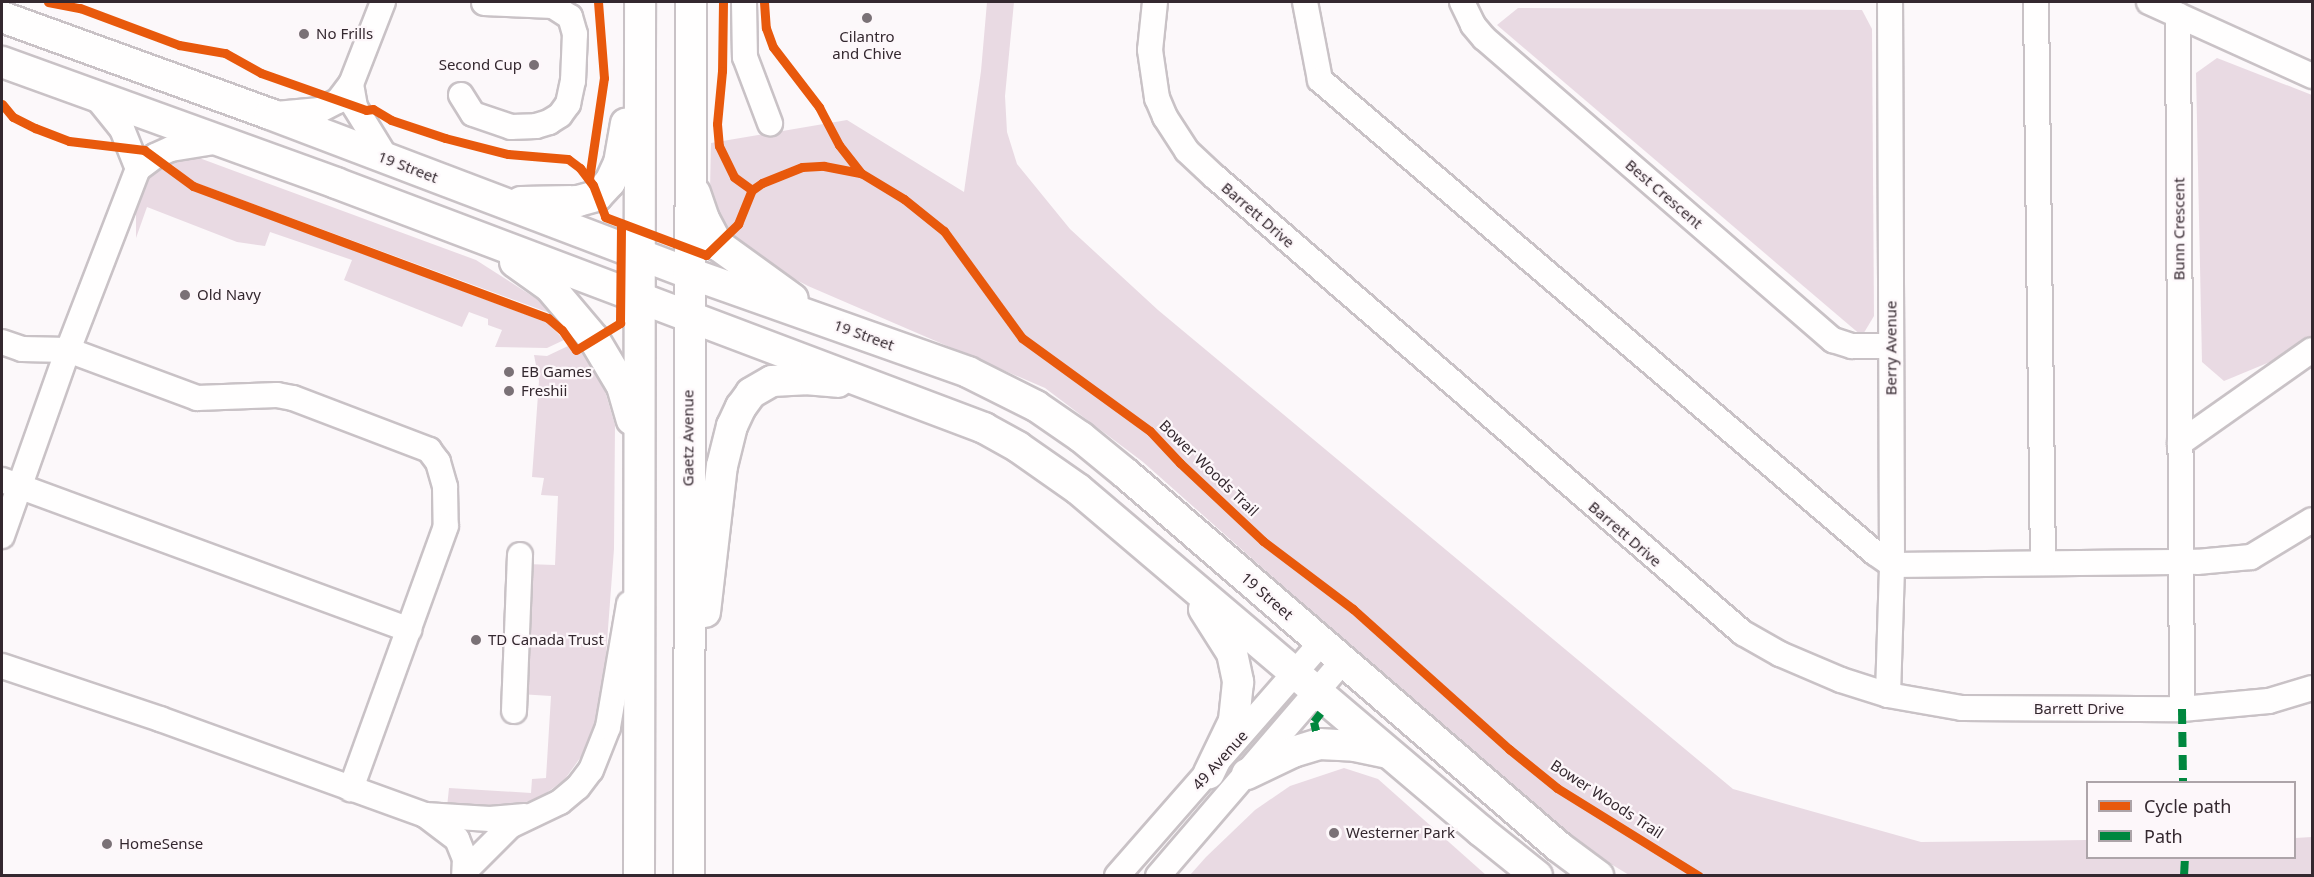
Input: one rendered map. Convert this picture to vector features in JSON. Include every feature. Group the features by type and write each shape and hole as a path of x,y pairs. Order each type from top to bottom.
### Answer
{"main road":[{"path":"639,876 640,2"},
{"name":"Gaetz Avenue","path":"689,876 688,316 691,2"},
{"name":"19 Street","path":"2,17 270,114 689,273 968,372 1036,406 1081,437 1125,473 1559,847 1598,876"},
{"path":"2,62 479,236 959,416 1018,447 1078,489 1389,753 1538,876"},
{"path":"501,202 578,201 597,196 604,189 619,163 639,62"},
{"path":"690,180 704,219 718,245 823,320"},
{"path":"479,236 550,287 594,339 622,386 640,446"},
{"path":"688,779 714,519 722,466 732,426 741,407 751,393 763,384 783,379 878,386"},
{"path":"1180,574 1225,638 1236,666 1238,698 1234,721 1209,773"},
{"path":"1247,774 1293,752 1319,744 1356,746 1389,753"}],"street":[{"path":"270,114 320,110 338,101 351,84 383,2"},
{"path":"744,2 745,57 770,123"},
{"name":"Barrett Drive","path":"1155,2 1150,50 1157,98 1176,135 1201,165 1743,633 1808,667 1888,695 1962,708 2182,709 2269,701 2313,688"},
{"path":"1305,2 1320,80 1875,554 1892,565 2181,562 2251,557 2313,520"},
{"name":"Best Crescent","path":"1462,2 1470,19 1484,38 1833,340 1852,346 1891,346"},
{"name":"Berry Avenue","path":"1888,695 1892,565 1890,2"},
{"path":"2036,2 2043,563"},
{"path":"2149,2 2313,76"},
{"path":"461,95 473,114 511,127 536,126 560,115 567,104 573,81 575,34 570,16 553,6 484,3"},
{"name":"Bunn Crescent","path":"2178,15 2182,709"},
{"path":"351,84 355,106 387,159"},
{"path":"96,97 128,139 138,169"},
{"path":"2,536 10,483 68,350 138,169 149,160 171,149 220,141"},
{"path":"2,342 22,349 68,350 198,398 277,395 293,398 429,450 443,475 447,513 439,550 351,789"},
{"path":"2180,443 2313,350"},
{"path":"10,483 409,630"},
{"path":"465,873 494,839 510,826 560,802 578,787 601,751 612,709 640,530"},
{"path":"514,711 520,555"},
{"name":"49 Avenue","path":"1117,876 1141,845 1209,773 1306,682 1332,652"},
{"path":"2,666 160,719 425,815 490,819 530,815"},
{"name":"49 Avenue","path":"1158,876 1247,774 1306,682"},
{"path":"425,815 457,839 462,848 465,873"}],"shaded area":[{"path":"987,2 1014,2 1005,96 1007,132 1017,164 1070,229 1158,310 1733,789 1921,842 2086,840 2086,859 2296,859 2296,838 2312,837 2312,875 1629,875 1583,847 1549,822 1143,462 1045,388 808,286 733,247 710,190 711,143 847,120 964,192 981,71"},
{"path":"1518,8 1862,10 1872,29 1874,316 1862,336 1497,25"},
{"path":"2217,58 2312,95 2312,336 2294,352 2224,381 2202,362 2196,73"},
{"path":"182,156 202,159 476,260 557,312 580,339 576,342 555,315 191,181 167,160"},
{"path":"159,166 190,189 548,323 564,340 547,348 495,347 502,330 488,325 488,319 469,312 462,327 344,280 352,260 270,232 265,246 237,242 147,207 136,238 136,210 149,177"},
{"path":"568,346 574,353 586,351 600,374 615,425 614,549 603,695 588,747 565,779 540,798 494,811 447,807 449,788 531,793 532,779 546,778 551,696 519,694 526,564 555,565 558,496 541,495 544,478 532,477 539,381 534,355 547,356"},
{"name":"Westerner Park","path":"1344,768 1378,779 1486,875 1190,875 1255,810 1290,786"}],"marked path":[{"path":"2182,709 2183,781"},
{"path":"1316,731 1314,722 1321,713"},
{"path":"2184,876 2185,859"}],"cycle path":[{"name":"Bower Woods Trail","path":"48,2 80,8 179,45 225,53 261,73 366,110 373,109 391,120 445,138 508,154 568,159 580,168 593,185 605,217 706,255 738,224 752,190 762,183 802,167 824,166 861,173 904,199 944,231 1022,338 1150,431 1180,463 1263,541 1353,609 1509,749 1557,788 1699,876"},
{"path":"589,179 604,78 598,2"},
{"path":"723,2 722,71 717,124 719,146 734,177 752,190"},
{"path":"764,2 766,28 773,47 819,107 839,145 861,173"},
{"path":"2,104 13,117 35,128 69,141 144,150 193,186 548,318 562,330 576,350 620,323 621,224"}],"place":[{"name":"Cilantro and Chive","path":"867,18"},
{"name":"No Frills","path":"304,34"},
{"name":"Second Cup","path":"534,65"},
{"name":"Old Navy","path":"185,295"},
{"name":"EB Games","path":"509,372"},
{"name":"Freshii","path":"509,391"},
{"name":"TD Canada Trust","path":"476,640"},
{"name":"Westerner Park","path":"1334,833"},
{"name":"HomeSense","path":"107,844"}]}
